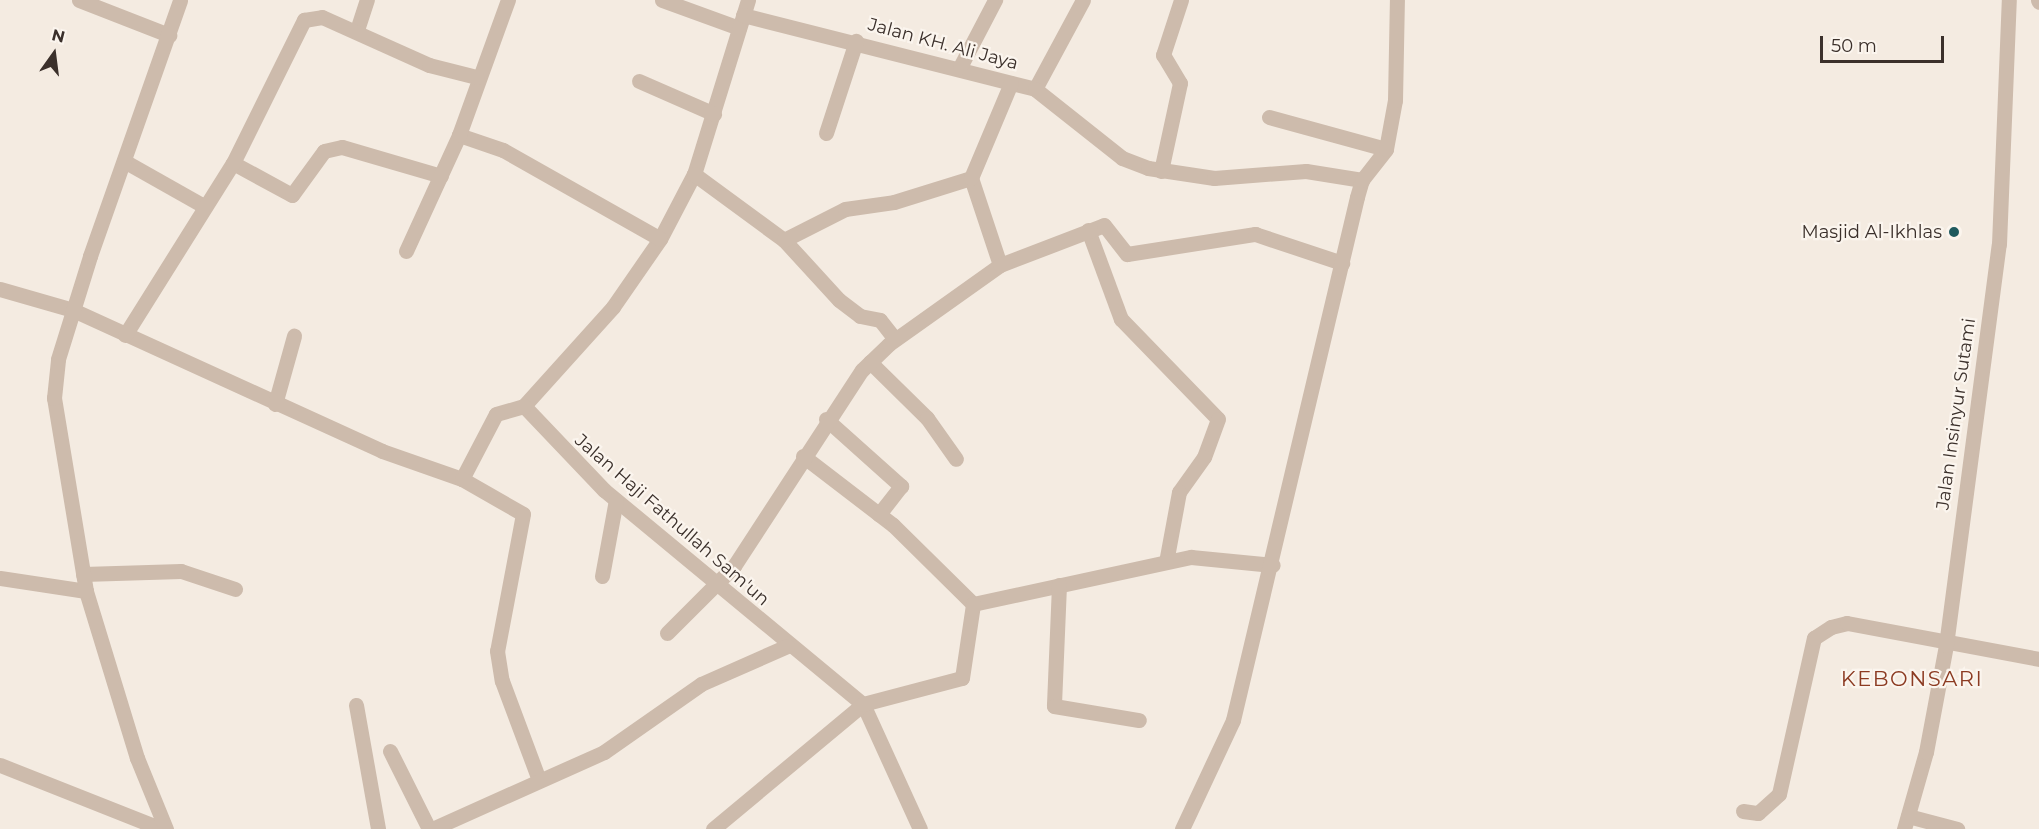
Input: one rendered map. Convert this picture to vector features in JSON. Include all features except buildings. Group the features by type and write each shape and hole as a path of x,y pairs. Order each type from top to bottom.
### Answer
{"street":[{"path":"79,0 169,35"},
{"path":"164,829 137,758 86,591 54,398 58,359 73,310 180,0"},
{"path":"357,30 367,0"},
{"path":"406,251 459,135 476,77 508,0"},
{"name":"Jalan KH. Ali Jaya","path":"662,0 741,22 856,41 960,67 1035,89 1083,0"},
{"path":"462,479 496,414 524,406 613,307 660,239 694,174 748,0"},
{"path":"960,67 995,0"},
{"path":"1161,171 1180,86 1163,55 1181,0"},
{"path":"1182,829 1233,720 1273,565 1362,180 1386,149 1395,100 1397,0"},
{"name":"Jalan Insinyur Sutami","path":"1906,823 1946,645 1999,244 2009,0"},
{"path":"125,335 202,205 233,163 304,20 322,17 357,30 429,65 476,77"},
{"path":"826,133 856,41"},
{"path":"639,81 714,114"},
{"path":"1000,265 971,178 1011,83"},
{"path":"1035,89 1122,158 1161,171 1250,178 1306,171 1362,180"},
{"path":"1269,117 1386,149"},
{"path":"459,135 503,150 660,239"},
{"path":"233,163 292,195 324,151 333,148 441,176"},
{"path":"124,161 202,205"},
{"path":"694,174 784,240 810,275 860,316 880,320 896,339"},
{"path":"784,240 845,209 894,202 971,178"},
{"path":"667,633 717,584 826,419 870,362 896,339 1000,265 1088,230 1108,226 1127,254 1256,234 1342,263"},
{"path":"1088,230 1121,319 1218,419 1204,457 1179,492 1166,562"},
{"path":"0,289 73,310 275,404 462,479 523,514 497,651 502,681 539,780"},
{"path":"275,404 294,336"},
{"path":"870,362 927,418 956,459"},
{"name":"Jalan Haji Fathullah Sam'un","path":"524,406 616,500 787,646 862,704"},
{"path":"826,419 901,486 879,514"},
{"path":"803,456 879,514 973,604"},
{"path":"602,576 616,500"},
{"path":"973,604 1166,562 1210,556 1273,565"},
{"path":"83,574 181,571 235,589"},
{"path":"0,578 86,591"},
{"path":"1059,585 1054,706 1139,720"},
{"path":"713,829 862,704 962,678 973,604"},
{"path":"1743,811 1758,813 1779,794 1814,639 1847,624 1946,645 2039,658"},
{"path":"390,751 431,829 604,752 701,684 787,646"},
{"path":"862,704 920,829"},
{"path":"356,705 378,829"},
{"path":"0,765 164,829"},
{"path":"1906,823 1957,829"}],"place":[{"name":"Masjid Al-Ikhlas","path":"1954,232"}],"district":[{"name":"KEBONSARI","path":"1912,679"}]}
